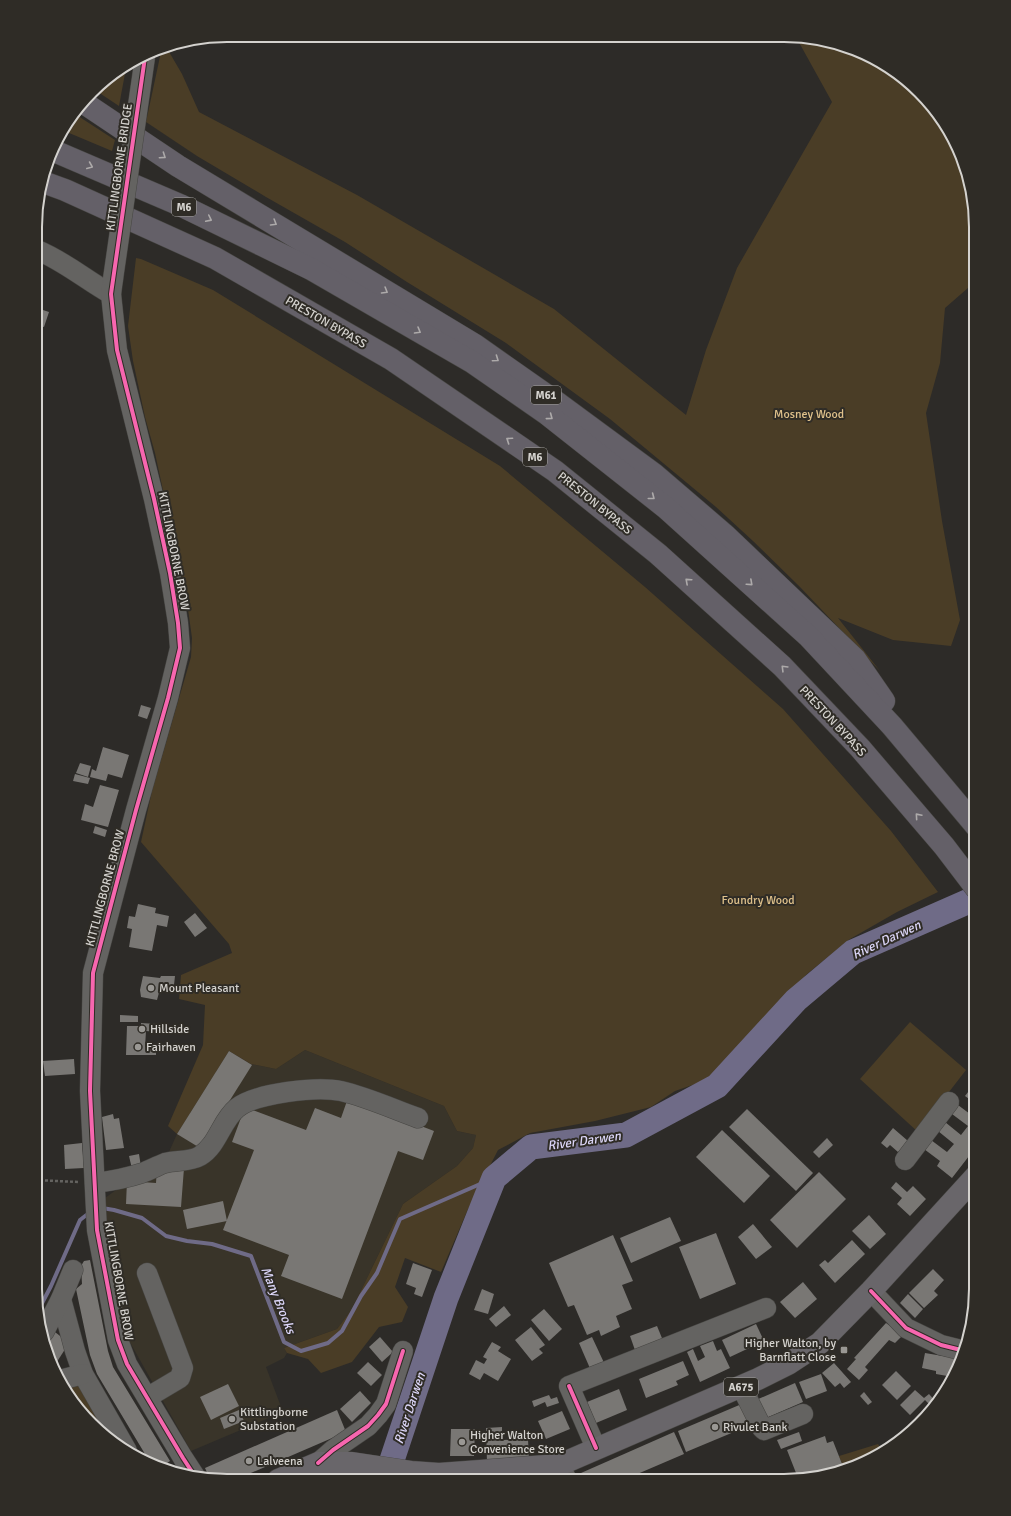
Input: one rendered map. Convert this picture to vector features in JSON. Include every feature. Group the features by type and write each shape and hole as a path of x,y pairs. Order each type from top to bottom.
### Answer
{"highway":[{"name":"M61","path":"88,105 178,166 475,345 559,404 654,474 725,535 855,659 934,775"},
{"name":"M6","path":"58,153 180,205 311,270 472,362 547,414 666,508 808,636 892,726 969,818"},
{"name":"PRESTON BYPASS","path":"47,183 222,262 391,359 555,471 658,554 782,666 860,748 944,846 969,879"}],"main road":[{"name":"A675","path":"532,1474 563,1473 596,1448 742,1386 788,1364 820,1343 871,1291 969,1184"},
{"name":"A675","path":"292,1474 318,1463 356,1469 422,1474"}],"street":[{"name":"KITTLINGBORNE BRIDGE","path":"112,287 144,61"},
{"path":"42,252 67,265 91,282 112,287"},
{"name":"KITTLINGBORNE BROW","path":"112,287 117,350 154,499 170,573 178,623 180,648 168,698 136,810 93,973 90,1091 97,1230 118,1340 128,1364 191,1470"},
{"path":"95,1183 116,1180 142,1173 165,1163 200,1156 211,1146 228,1118 238,1108 253,1100 274,1095 293,1092 340,1091 418,1118"},
{"path":"905,1160 949,1102"},
{"path":"46,1327 61,1299 72,1270"},
{"path":"147,1273 183,1368 180,1378 148,1397"},
{"path":"871,1291 906,1328 941,1345 959,1349"},
{"path":"61,1299 75,1350 84,1374 121,1441"},
{"path":"596,1448 569,1386 766,1308"},
{"path":"318,1463 333,1450 368,1426 378,1415 386,1404 403,1351"},
{"path":"66,1379 84,1374"},
{"path":"742,1386 764,1430 803,1414"}],"path":[{"path":"42,1180 95,1183"}],"shaded area":[{"path":"305,1050 444,1106 457,1131 476,1135 473,1148 457,1166 403,1204 352,1309 337,1329 284,1348 287,1353 284,1358 266,1367 283,1412 191,1451 127,1337 108,1235 105,1198 169,1152 177,1134 229,1051 251,1064 276,1069"}],"green space":[{"name":"Mosney Wood","path":"799,43 832,48 866,61 887,73 915,96 938,124 955,156 963,179 969,215 969,287 945,308 940,363 926,413 942,521 960,620 951,646 893,640 838,618 880,671 800,587 753,541 716,507 610,419 506,343 345,242 197,156 146,122 160,55 169,52 182,74 199,112 357,195 554,309 686,415 706,350 737,268 832,102"},
{"path":"125,72 119,106 99,93"},
{"path":"79,116 115,140 112,151 68,133"},
{"name":"Foundry Wood","path":"136,258 213,290 500,466 645,587 783,709 891,831 938,892 897,912 850,939 807,974 707,1080 675,1091 651,1107 595,1121 530,1133 498,1150 468,1209 441,1272 405,1258 395,1287 408,1307 402,1322 379,1327 352,1362 321,1373 308,1359 287,1353 284,1348 337,1329 352,1309 403,1204 457,1166 473,1148 476,1135 457,1131 444,1106 305,1050 276,1069 251,1064 229,1051 177,1134 168,1126 203,1045 205,1005 179,999 181,975 232,953 229,944 141,842 152,791 191,657 192,638 187,602 155,453 145,417 133,361 128,326"},
{"path":"910,1022 966,1070 918,1132 860,1079"},
{"path":"80,1382 102,1425 88,1411 69,1385"},
{"path":"878,1444 880,1447 866,1455 842,1464 839,1456"}],"building":[{"path":"42,310 49,312 44,327 42,326"},
{"path":"141,705 151,708 147,719 138,716"},
{"path":"103,747 129,755 122,778 108,774 106,781 90,777 92,769 96,771"},
{"path":"80,763 91,766 88,777 76,773"},
{"path":"75,774 90,778 88,784 73,781"},
{"path":"100,785 119,790 108,827 81,820 85,804 93,807"},
{"path":"95,826 107,830 105,837 93,833"},
{"path":"138,904 156,908 155,913 169,916 167,927 157,925 152,951 129,947 132,929 127,928 129,916 135,917"},
{"path":"195,913 207,928 195,937 184,922"},
{"name":"Mount Pleasant","path":"143,976 160,978 161,976 175,976 174,985 161,985 157,1000 141,997 140,990"},
{"path":"120,1015 138,1016 138,1022 120,1022"},
{"path":"141,1023 157,1024 157,1032 146,1031 145,1047 156,1047 156,1055 126,1055 127,1026 141,1026"},
{"path":"229,1051 252,1065 200,1148 177,1134"},
{"path":"74,1059 75,1074 45,1076 43,1061"},
{"path":"969,1091 969,1099 965,1096"},
{"path":"348,1098 434,1131 423,1160 398,1151 342,1299 281,1276 289,1255 223,1230 254,1150 232,1142 245,1107 306,1130 315,1108 341,1118"},
{"path":"958,1105 969,1113 969,1156 952,1178 937,1166 940,1161 924,1149 931,1140 947,1152 954,1144 938,1131 945,1122 961,1135 968,1126 952,1114"},
{"path":"747,1109 813,1173 796,1191 729,1127"},
{"path":"113,1114 114,1119 119,1118 124,1148 106,1150 102,1117"},
{"path":"893,1128 908,1141 898,1152 890,1145 887,1148 881,1143"},
{"path":"722,1130 770,1176 744,1203 696,1157"},
{"path":"827,1138 833,1145 819,1158 813,1152"},
{"path":"82,1143 84,1168 65,1169 64,1145"},
{"path":"139,1154 141,1167 132,1169 129,1156"},
{"path":"157,1167 184,1168 181,1207 126,1204 127,1181 156,1183"},
{"path":"819,1172 846,1199 797,1248 770,1220"},
{"path":"896,1182 907,1192 913,1186 926,1199 910,1216 897,1204 902,1198 891,1188"},
{"path":"223,1201 227,1221 187,1229 183,1210"},
{"path":"869,1215 886,1234 870,1249 852,1231"},
{"path":"670,1217 681,1241 631,1263 620,1238"},
{"path":"753,1224 772,1247 756,1259 738,1237"},
{"path":"716,1233 736,1284 700,1299 679,1247"},
{"path":"613,1235 633,1281 622,1285 632,1309 616,1316 620,1327 601,1336 599,1330 587,1335 574,1305 568,1307 549,1263"},
{"path":"852,1240 865,1254 835,1283 819,1265 825,1260 828,1263"},
{"path":"90,1260 108,1351 113,1367 170,1461 166,1463 146,1455 97,1374 90,1355 76,1289 82,1284 81,1266 84,1261"},
{"path":"413,1263 432,1270 422,1297 414,1294 416,1288 406,1284"},
{"path":"933,1269 944,1280 934,1291 938,1295 924,1308 909,1293"},
{"path":"803,1282 817,1299 795,1318 780,1302"},
{"path":"482,1289 494,1294 488,1314 474,1310"},
{"path":"908,1294 923,1309 915,1318 900,1303"},
{"path":"504,1306 511,1315 496,1327 489,1319"},
{"path":"544,1309 562,1329 549,1341 531,1320"},
{"path":"886,1323 903,1335 895,1343 889,1340 865,1367 868,1370 859,1380 847,1369 856,1359 854,1358"},
{"path":"756,1324 764,1341 730,1357 722,1340"},
{"path":"657,1326 664,1343 636,1353 630,1336"},
{"path":"531,1327 545,1345 539,1349 543,1353 532,1361 515,1340"},
{"path":"55,1332 69,1343 57,1362 56,1360 49,1340"},
{"path":"380,1337 393,1352 382,1362 369,1347"},
{"path":"592,1337 606,1367 592,1373 579,1343"},
{"path":"713,1341 717,1351 721,1349 730,1368 700,1382 687,1352 693,1349 698,1361 705,1357 700,1346"},
{"path":"492,1342 501,1347 498,1351 511,1359 498,1381 484,1373 480,1380 469,1374 476,1360 484,1364 487,1359 483,1357"},
{"path":"925,1353 956,1358 947,1376 936,1374 936,1371 922,1368"},
{"path":"683,1361 689,1375 676,1381 678,1385 646,1398 639,1379"},
{"path":"368,1362 382,1375 371,1386 357,1373"},
{"path":"834,1363 851,1382 844,1388 840,1383 835,1387 822,1373"},
{"path":"896,1371 911,1386 897,1400 882,1385"},
{"path":"821,1374 827,1391 806,1399 799,1382"},
{"path":"795,1383 803,1402 764,1419 756,1400"},
{"path":"228,1384 239,1406 211,1420 200,1397"},
{"path":"619,1389 627,1410 596,1423 587,1402"},
{"path":"915,1390 924,1398 929,1394 933,1399 929,1404 925,1400 910,1415 900,1405"},
{"path":"360,1391 371,1403 352,1422 340,1409"},
{"path":"864,1392 872,1402 868,1405 860,1396"},
{"path":"549,1395 551,1399 557,1397 559,1403 547,1407 545,1402 534,1407 532,1401"},
{"name":"Rivulet Bank","path":"744,1403 753,1424 686,1452 678,1431"},
{"name":"Kittlingborne Substation","path":"239,1410 244,1421 224,1429 220,1418"},
{"path":"337,1410 346,1432 249,1474 215,1474 207,1473 205,1468"},
{"path":"562,1411 570,1429 546,1439 538,1421"},
{"path":"502,1427 502,1440 528,1439 529,1461 487,1463 486,1428"},
{"name":"Higher Walton Convenience Store","path":"451,1429 475,1429 474,1456 450,1456"},
{"path":"674,1432 684,1454 637,1474 581,1473"},
{"path":"799,1432 802,1441 781,1449 777,1440"},
{"path":"825,1436 827,1443 833,1441 842,1464 832,1468 796,1474 787,1450"}],"waterway":[{"name":"River Darwen","path":"389,1474 390,1466 446,1298 494,1178 531,1147 626,1135 717,1086 796,1000 853,952 969,901"},
{"name":"Many Brooks","path":"102,1208 142,1218 166,1236 187,1241 212,1244 251,1256 284,1342 301,1351 328,1343 342,1331 361,1296 377,1273 400,1219 494,1178"},
{"name":"Many Brooks","path":"42,1303 80,1220 89,1213"}],"cycle path":[{"path":"144,61 111,294 117,350 154,499 170,573 178,623 180,648 168,698 136,810 93,973 90,1091 97,1230 118,1340 127,1364 191,1470"},
{"path":"871,1291 906,1328 941,1345 959,1349"},
{"path":"318,1463 333,1450 368,1426 378,1415 386,1404 403,1351"},
{"path":"569,1386 596,1448"}],"place":[{"name":"Mount Pleasant","path":"151,988"},
{"name":"Hillside","path":"142,1029"},
{"name":"Fairhaven","path":"138,1047"},
{"name":"Higher Walton, by Barnflatt Close","path":"844,1350"},
{"name":"Kittlingborne Substation","path":"232,1419"},
{"name":"Rivulet Bank","path":"715,1427"},
{"name":"Higher Walton Convenience Store","path":"462,1442"},
{"name":"Lalveena","path":"249,1461"}]}
